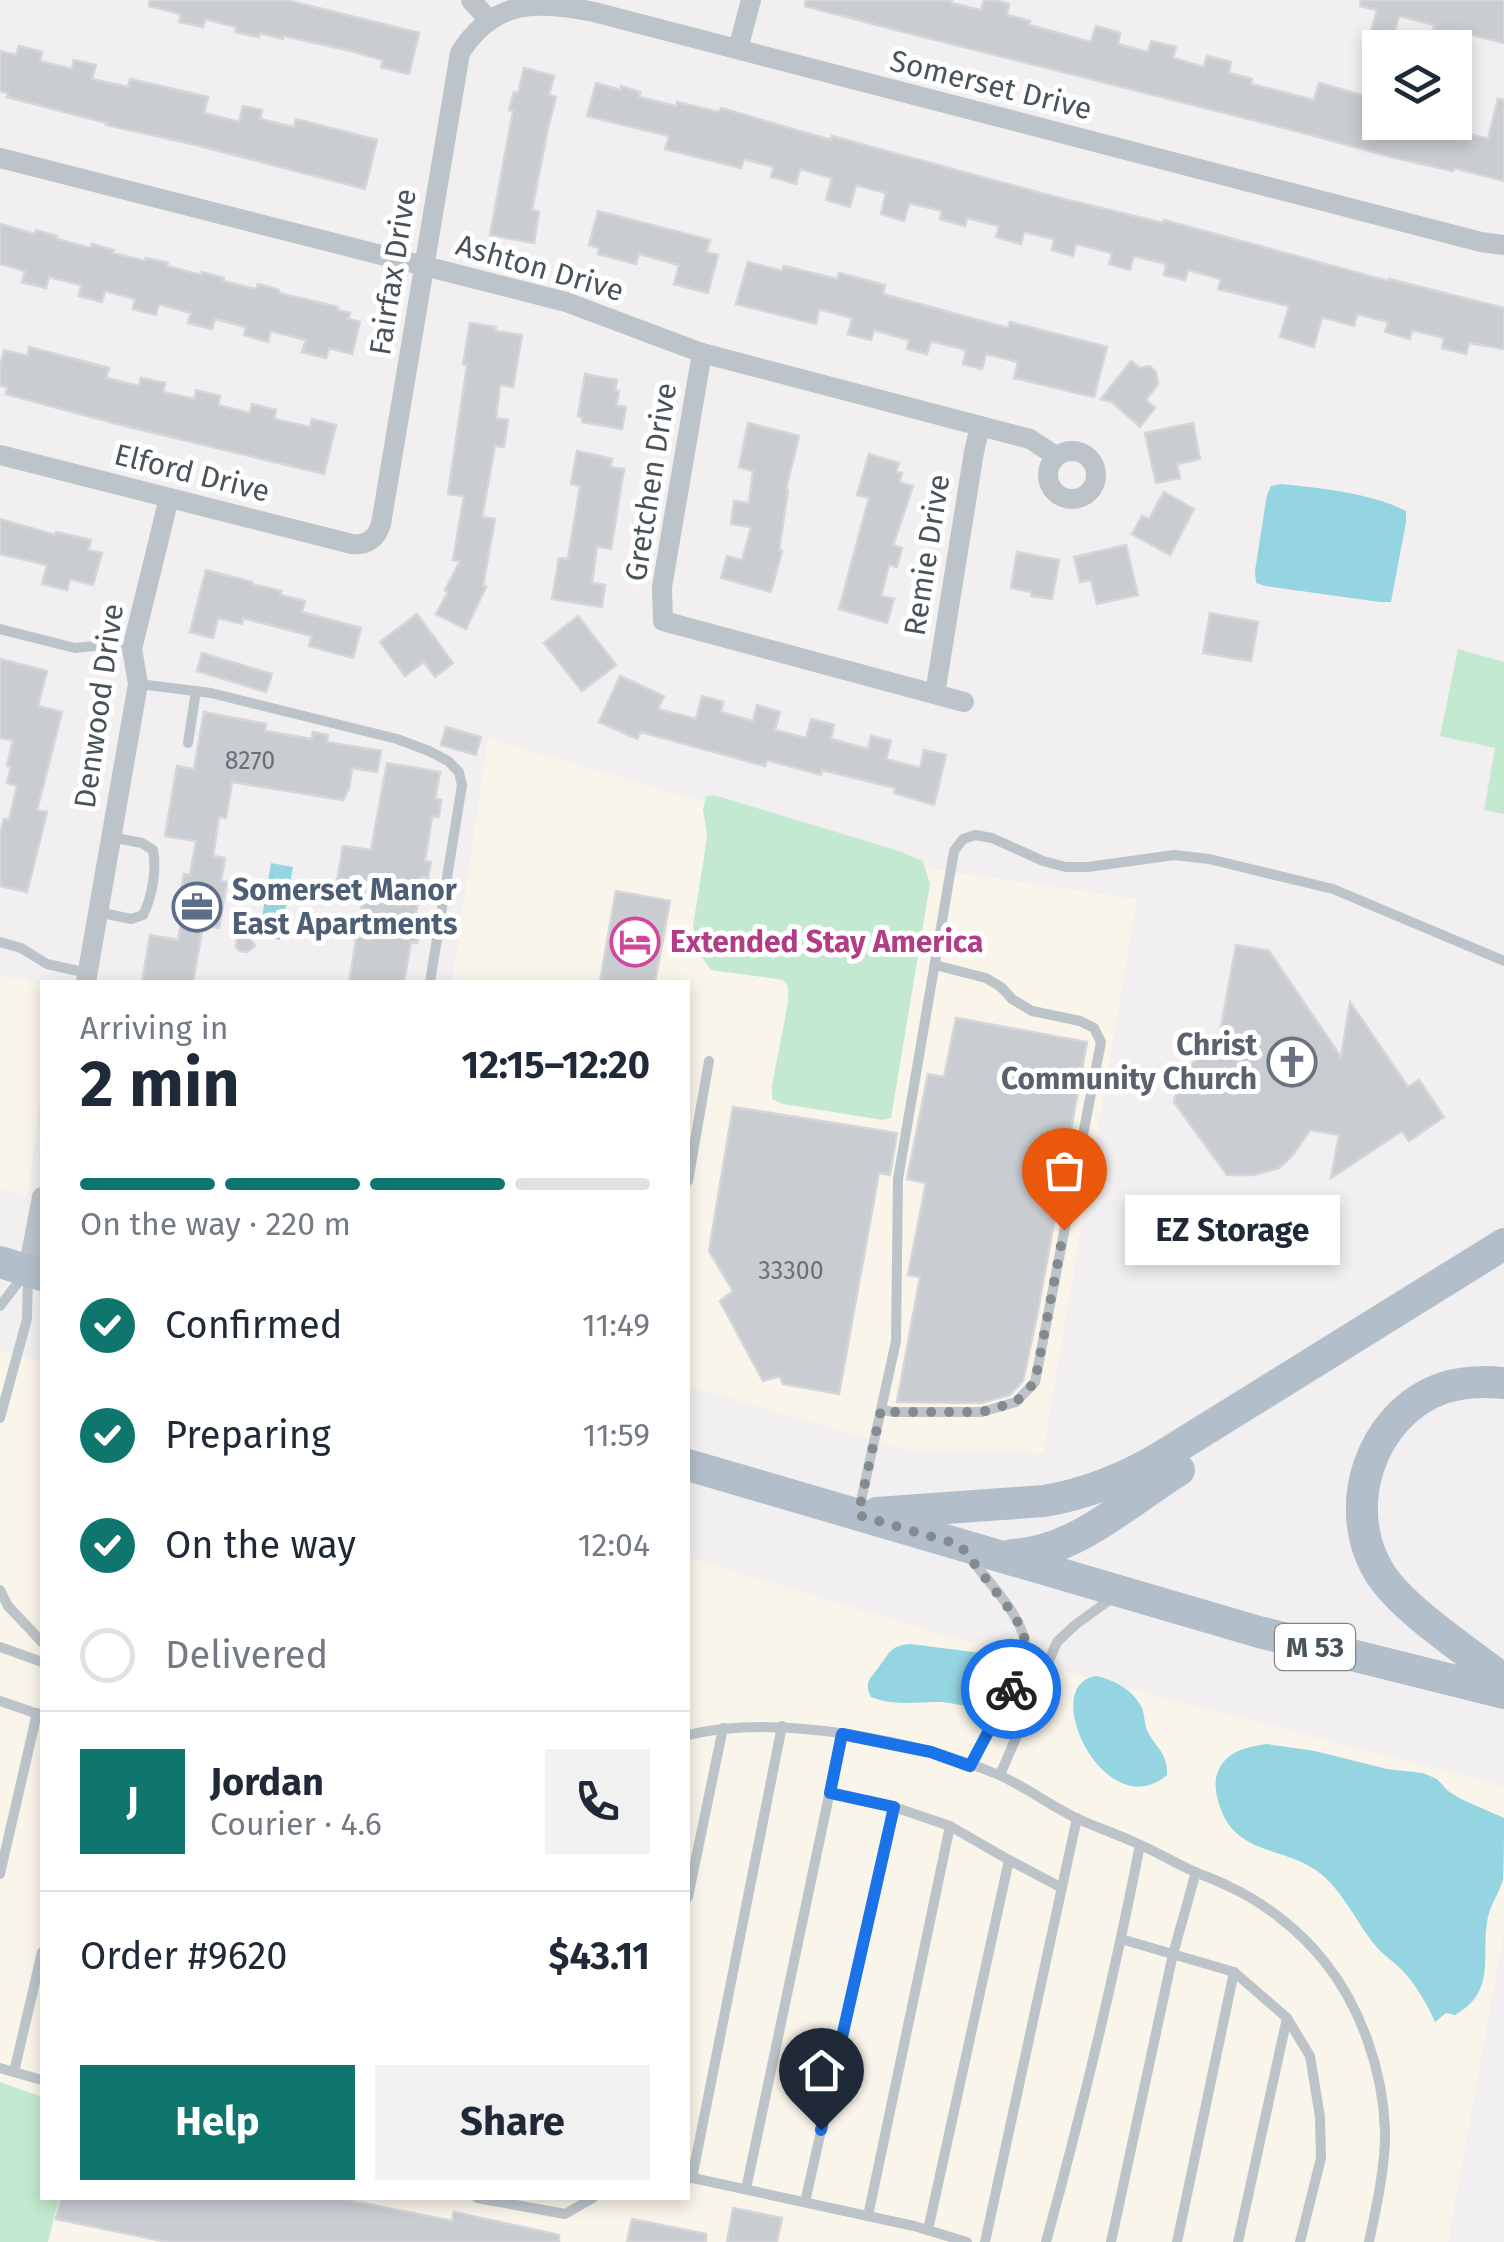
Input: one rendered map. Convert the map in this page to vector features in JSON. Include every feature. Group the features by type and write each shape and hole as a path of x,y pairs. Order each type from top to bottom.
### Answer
{"main road":[{"path":"858,1515 1044,1501 1116,1480 1160,1457 1504,1244"},
{"path":"997,1556 1026,1555 1081,1535 1162,1480 1504,1267"},
{"path":"1504,1383 1444,1388 1409,1407 1371,1456 1364,1478 1361,1520 1373,1562 1395,1593 1504,1680"},
{"name":"M 53","path":"690,1465 1258,1632 1504,1693"}],"street":[{"path":"471,0 487,18"},
{"path":"738,49 751,0"},
{"name":"Somerset Drive","path":"487,18 516,6 549,3 1504,246"},
{"name":"Fairfax Drive","path":"370,541 381,524 455,74 460,53 487,18"},
{"name":"Ashton Drive","path":"0,158 566,302 702,352 1030,439 1056,456"},
{"name":"Gretchen Drive","path":"702,352 662,587 663,620 935,694"},
{"name":"Remie Drive","path":"935,694 980,426"},
{"name":"Elford Drive","path":"0,455 352,544 370,541"},
{"name":"Denwood Drive","path":"86,978 138,684 132,648 169,498"},
{"path":"935,694 964,702"},
{"path":"24,1269 40,1205"}],"lane":[{"path":"0,629 76,648 112,644 132,648"},
{"path":"138,684 196,691 398,739 429,750 459,772 462,785 430,980"},
{"path":"188,743 196,691"},
{"path":"858,1515 896,1342 898,1179 954,851 964,839 975,835 992,838 1066,867 1174,855 1209,859 1333,889 1504,961"},
{"path":"97,912 131,919 144,916 149,904 153,850 142,843 110,837"},
{"path":"0,942 86,978"},
{"path":"881,1410 982,1412 1016,1402 1035,1382 1101,1042 1094,1028 1032,1011 986,978 935,965"},
{"path":"690,1169 709,1060"},
{"path":"0,1306 24,1269"},
{"path":"0,1418 27,1319 24,1269"},
{"path":"960,1545 1019,1623 1025,1642 1018,1675 970,1766"},
{"path":"0,1590 8,1606 40,1640"},
{"path":"1000,1775 1058,1642 1122,1592"},
{"path":"0,1647 40,1661"},
{"path":"0,1701 40,1714 0,1874"},
{"path":"782,1726 690,2177 967,2242"},
{"path":"690,1735 723,1728 782,1726 931,1752 1000,1775 1078,1818 1233,1888 1300,1934 1326,1962 1345,1993 1370,2045 1380,2089 1385,2132 1369,2242"},
{"path":"690,1887 723,1728"},
{"path":"746,2189 842,1734"},
{"path":"830,1793 894,1807 950,1826 1062,1888"},
{"path":"805,2202 894,1807"},
{"path":"985,2242 1078,1818"},
{"path":"868,2216 950,1826"},
{"path":"1046,2242 1121,1939 1140,1845"},
{"path":"928,2230 1009,1860"},
{"path":"1111,2242 1173,1954 1196,1872"},
{"path":"1121,1939 1234,1972 1287,2018 1310,2056 1320,2117 1320,2158 1300,2242"},
{"path":"14,2072 40,1961"},
{"path":"1177,2242 1234,1972"},
{"path":"1238,2242 1287,2018"},
{"path":"0,2068 40,2079"},
{"path":"500,2200 565,2214 590,2200"},
{"path":"552,2212 554,2200"}],"shaded area":[{"path":"488,738 932,869 1137,899 1043,1453 899,1448 690,1387 690,980 452,980"},
{"path":"0,974 40,984 40,1100 28,1197 0,1189"},
{"path":"0,1350 40,1361 40,2200 690,2200 690,1558 1070,1673 1504,1786 1504,1932 1448,2242 0,2242"}],"green space":[{"path":"1458,649 1504,662 1504,814 1484,810 1495,748 1440,736"},
{"path":"714,795 923,861 930,884 891,1118 883,1120 772,1099 788,986 783,980 711,970 702,957 693,926 707,834 703,810 706,797"},
{"path":"0,2082 40,2096 40,2200 58,2200 48,2242 0,2242"}],"water":[{"path":"1281,484 1361,496 1406,511 1391,602 1256,583 1267,495 1271,486"},
{"path":"271,863 293,867 280,940 259,936"},
{"path":"911,1644 981,1653 988,1666 989,1680 975,1706 898,1703 871,1697 869,1681 889,1653"},
{"path":"1097,1676 1134,1696 1142,1708 1148,1732 1164,1756 1167,1775 1144,1786 1121,1783 1102,1769 1086,1748 1076,1724 1073,1702 1080,1684"},
{"path":"1267,1744 1423,1773 1461,1799 1504,1818 1503,1880 1488,1917 1485,1971 1477,1995 1455,2015 1446,2013 1435,2022 1412,1982 1374,1944 1326,1878 1303,1863 1248,1841 1226,1821 1216,1789 1221,1766 1237,1751"}],"building":[{"path":"150,0 286,0 419,33 409,74 381,67 383,60 351,51 284,36 283,39 235,32 236,27 205,19 203,27 179,22 181,14 149,6"},
{"path":"806,0 952,0 951,3 981,10 984,0 994,0 1009,4 1007,15 1030,21 1029,25 1091,42 1096,26 1120,33 1118,44 1148,52 1151,41 1176,47 1173,58 1204,67 1207,56 1231,62 1229,73 1252,79 1251,84 1314,100 1319,83 1362,95 1362,140 1472,140 1472,135 1488,139 1498,99 1504,100 1504,181 1395,158 805,6"},
{"path":"1361,0 1504,0 1504,43 1472,35 1472,30 1433,30 1434,25 1399,16 1395,30 1372,30 1377,10 1360,6"},
{"path":"19,46 42,52 40,61 72,69 74,60 96,65 92,79 128,87 130,79 208,97 204,113 239,122 243,106 262,110 260,119 294,127 296,119 377,140 365,189 7,97 8,93 0,91 0,51 16,55"},
{"path":"524,68 554,76 549,95 556,97 532,210 539,212 534,243 490,235 513,111 509,110"},
{"path":"596,83 621,90 621,86 640,92 639,97 676,106 677,102 719,112 721,108 831,140 832,136 1052,196 1163,223 1164,220 1504,308 1504,349 1469,343 1466,354 1442,348 1444,338 1412,330 1410,339 1385,332 1388,322 1357,314 1354,326 1322,317 1314,347 1280,337 1289,306 1218,289 1221,279 1188,270 1185,280 1164,275 1166,264 1134,256 1130,270 1109,264 1112,253 1076,244 1073,256 1052,250 1054,239 1024,232 1021,244 996,237 999,226 967,218 965,226 940,219 942,211 909,203 904,221 881,214 886,193 856,185 850,207 826,200 832,178 800,169 796,184 771,177 774,167 744,159 741,168 665,149 669,136 587,116"},
{"path":"598,211 710,240 706,252 718,255 708,293 674,284 679,265 639,254 636,264 598,254 599,248 589,245"},
{"path":"0,224 35,234 36,230 91,248 92,244 145,261 146,258 168,263 167,266 256,289 258,284 338,307 337,310 350,313 348,319 360,322 352,354 329,348 326,358 302,352 306,340 271,331 268,342 244,335 246,327 215,319 212,329 188,323 191,313 159,304 156,315 133,309 135,299 105,291 102,302 79,296 81,285 49,277 46,288 22,282 25,271 0,264"},
{"path":"748,262 837,279 839,273 885,285 883,294 1008,328 1010,322 1107,347 1094,397 1014,378 1018,362 986,354 982,369 963,364 966,350 931,341 927,354 907,349 909,340 874,330 871,340 848,334 852,318 819,309 816,324 736,304"},
{"path":"470,323 522,335 513,387 500,385 496,418 508,420 504,447 495,446 482,517 495,519 483,586 486,587 466,629 436,614 460,561 453,560 464,496 448,494"},
{"path":"29,347 109,368 106,378 139,386 141,378 165,383 163,392 194,399 196,390 220,396 218,405 250,413 252,404 276,410 274,419 310,427 312,419 336,425 324,474 6,394 7,387 0,386 4,350 28,356"},
{"path":"1131,361 1140,368 1150,366 1156,372 1158,384 1146,400 1155,408 1140,427 1112,402 1101,399"},
{"path":"585,374 617,380 616,406 626,407 622,429 582,422 578,416"},
{"path":"748,423 799,436 786,489 779,550 782,551 771,592 721,578 727,556 742,560 751,527 731,524 734,501 749,503 753,471 739,467"},
{"path":"1193,423 1200,459 1177,464 1180,478 1156,483 1145,433"},
{"path":"577,451 612,459 610,467 624,469 611,549 597,546 592,583 605,585 602,607 552,599 559,558 568,559 580,486 571,484"},
{"path":"869,454 899,463 899,482 913,486 893,545 902,548 897,567 889,565 881,596 894,599 887,623 839,609 869,498 857,495"},
{"path":"1164,492 1194,509 1170,555 1132,534 1142,516 1149,519"},
{"path":"0,519 55,535 56,532 91,540 88,550 102,553 93,585 70,579 67,590 42,584 47,565 0,554"},
{"path":"1126,545 1138,595 1097,604 1091,580 1080,582 1074,557"},
{"path":"1017,552 1059,560 1052,599 1011,588"},
{"path":"206,570 281,591 280,595 305,601 302,612 361,628 353,658 309,646 312,636 243,618 242,624 218,618 213,638 190,632"},
{"path":"1210,613 1258,622 1251,661 1203,653"},
{"path":"417,614 453,663 435,677 424,662 405,676 380,642"},
{"path":"578,616 616,665 582,691 544,643"},
{"path":"202,653 272,674 266,692 197,671"},
{"path":"0,659 47,671 38,706 62,712 37,810 47,812 27,892 0,886 0,835 4,819 9,820 17,786 7,783 13,740 0,738"},
{"path":"620,676 664,696 658,709 696,719 702,696 723,702 721,712 753,721 757,705 780,712 775,730 806,738 811,719 834,725 831,739 868,749 871,736 891,741 886,759 920,768 924,750 946,755 934,805 894,793 895,788 822,770 821,775 767,760 765,766 641,732 637,739 599,722"},
{"path":"204,712 266,724 265,731 312,739 313,732 328,735 327,742 381,751 377,772 352,768 343,800 232,782 226,818 219,817 213,856 225,858 221,881 227,882 219,928 203,925 193,980 142,980 150,935 178,940 184,908 178,907 184,874 190,875 196,841 165,836 177,766 194,769"},
{"path":"446,727 481,737 476,755 441,745"},
{"path":"387,763 440,772 435,799 441,800 439,817 432,816 425,861 431,862 428,878 422,877 414,926 420,927 417,943 411,942 404,980 349,980 363,899 335,894 343,846 371,850"},
{"name":"Extended Stay America","path":"616,891 670,901 655,980 600,980"},
{"path":"248,935 255,946 247,952 240,951 236,947 237,937"},
{"name":"Christ Community Church","path":"1236,945 1269,951 1341,1057 1350,1002 1408,1087 1419,1080 1444,1117 1409,1141 1402,1131 1331,1178 1339,1135 1310,1130 1279,1168 1254,1175 1227,1175 1174,1102 1178,1083 1194,1072 1190,1065 1218,1044"},
{"path":"956,1018 1087,1042 1023,1381 1010,1395 981,1403 897,1402 920,1277 908,1275 926,1183 907,1179 928,1074 944,1077"},
{"path":"733,1107 897,1133 890,1175 879,1173 839,1394 783,1384 780,1376 763,1381 720,1301 733,1291 709,1251"},
{"path":"61,2200 348,2200 452,2221 454,2212 559,2235 559,2242 167,2242 56,2219"},
{"path":"733,2208 782,2218 777,2242 727,2242"},
{"path":"632,2219 706,2234 706,2242 627,2242"}],"way so far":[{"path":"1011,1689 1023,1662 1024,1632 960,1545 858,1515 881,1410 982,1412 1016,1402 1035,1382 1064,1230"}],"place":[{"name":"Somerset Manor East Apartments","path":"197,907"},
{"name":"Extended Stay America","path":"635,942"},
{"name":"Christ Community Church","path":"1292,1062"},
{"name":"EZ Storage","path":"1064,1230"}],"route":[{"path":"821,2130 894,1807 830,1793 842,1734 931,1752 970,1766 1011,1689"}]}
